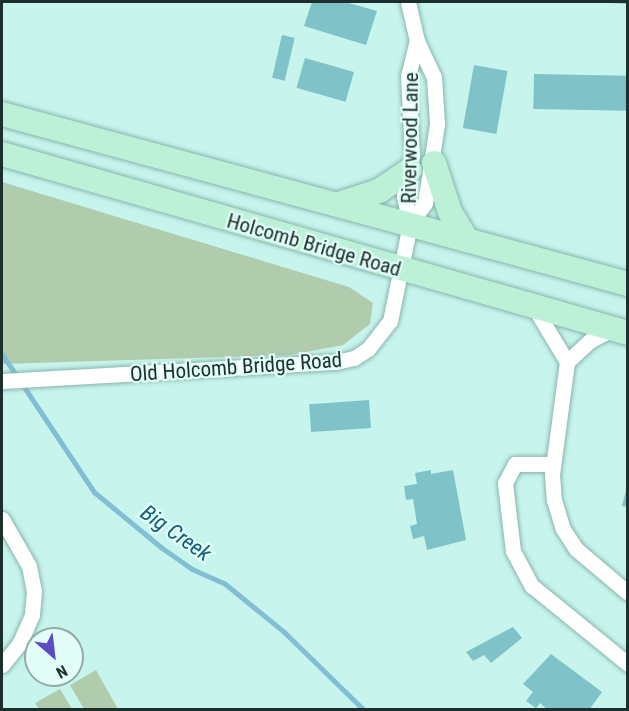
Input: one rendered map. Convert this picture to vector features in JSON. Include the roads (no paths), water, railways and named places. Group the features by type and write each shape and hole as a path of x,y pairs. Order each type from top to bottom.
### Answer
{"main road":[{"path":"2,114 627,284"},
{"name":"Holcomb Bridge Road","path":"2,154 620,331"},
{"path":"434,163 450,212 467,240"},
{"path":"339,204 379,191 410,170"}],"street":[{"name":"Riverwood Lane","path":"408,2 417,41 434,77 437,124 434,163 425,203 410,224"},
{"name":"Riverwood Lane","path":"410,224 404,195 410,170 413,138 408,76 417,41"},
{"name":"Old Holcomb Bridge Road","path":"2,381 354,358 380,337 390,321 410,224"},
{"path":"534,307 567,362 553,464 554,500 563,529 594,568 627,593"},
{"path":"567,362 591,340 620,331"},
{"path":"553,464 515,464 505,483 513,551 532,586 627,664"},
{"path":"2,519 29,566 34,591 32,615 19,644 2,665"}],"waterway":[{"name":"Big Creek","path":"2,354 94,492 162,548 192,569 224,583 284,632 364,710"}]}
